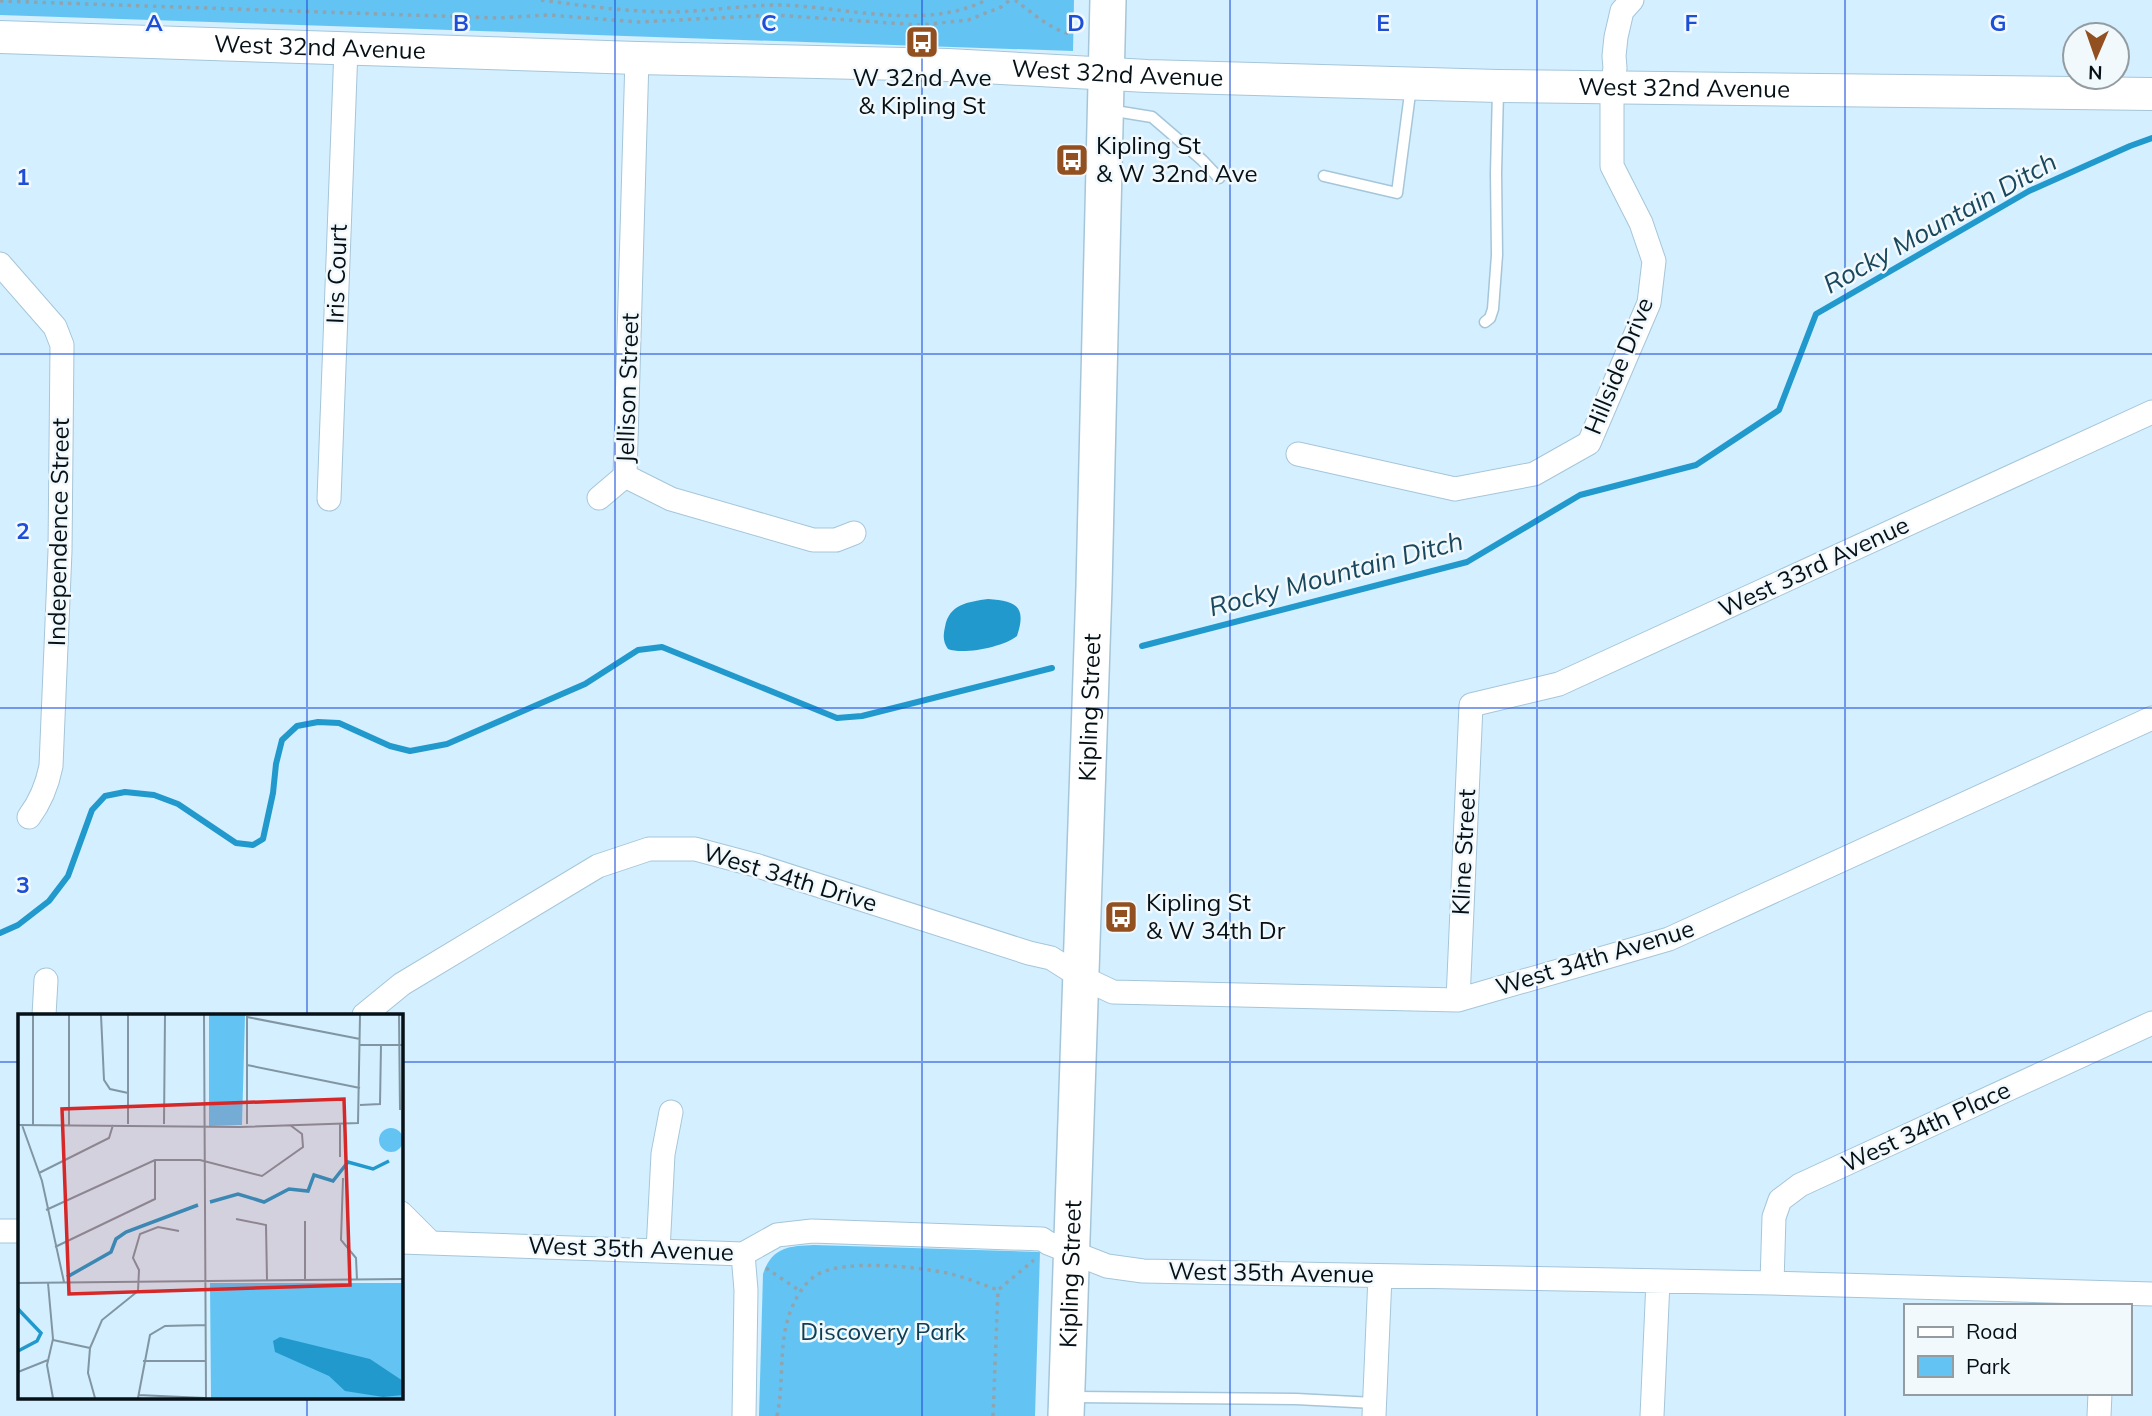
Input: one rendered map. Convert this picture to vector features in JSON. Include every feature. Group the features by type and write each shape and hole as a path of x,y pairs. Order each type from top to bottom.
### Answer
{"main road":[{"name":"Kipling Street","path":"1067,1406 1057,1254 1081,977 1108,0"}],"street":[{"name":"Hillside Drive","path":"1298,454 1455,489 1534,474 1589,443 1649,303 1654,261 1641,223 1612,166 1612,87 1616,37 1622,11 1632,0"},
{"name":"West 32nd Avenue","path":"0,37 637,58 948,65 1107,74 1498,86 2152,93"},
{"name":"Iris Court","path":"330,499 346,48"},
{"name":"Jellison Street","path":"637,58 625,476 671,499 813,540 836,540 854,533"},
{"name":"Independence Street","path":"0,264 55,327 62,345 60,551 51,766 46,790 29,817"},
{"name":"West 33rd Avenue","path":"1471,705 1559,684 2152,412"},
{"path":"599,498 625,476"},
{"name":"Kline Street","path":"1458,1000 1471,705"},
{"name":"West 34th Avenue","path":"1081,977 1113,992 1458,1000 1669,939 2152,718"},
{"name":"West 34th Drive","path":"365,1014 402,984 598,866 649,849 695,849 755,865 1051,958 1081,977"},
{"path":"44,1014 46,980"},
{"name":"West 34th Place","path":"1772,1283 1774,1217 1780,1200 1800,1185 2152,1024"},
{"path":"658,1251 663,1154 671,1112"},
{"path":"402,1214 430,1243"},
{"path":"0,1231 18,1231"},
{"name":"West 35th Avenue","path":"402,1242 743,1254 777,1235 813,1231 1042,1239 1057,1254 1107,1266 1143,1270 1772,1283 2102,1299 2152,1294"},
{"path":"743,1254 746,1290 744,1416"},
{"path":"1374,1409 1380,1276"},
{"path":"1651,1416 1658,1281"},
{"path":"2099,1395 2099,1416"}],"lane":[{"path":"1324,176 1397,192 1411,82"},
{"path":"1485,322 1490,318 1493,309 1497,256 1498,86"},
{"path":"1106,110 1152,117 1219,178"},
{"path":"1067,1406 1296,1399 1374,1409"}],"path":[{"path":"541,0 625,11 677,12 754,5 936,15 971,8 986,0"},
{"path":"0,1 498,18 548,15 639,22 774,15 921,25 968,20 1013,0 1070,34"},
{"path":"743,1254 800,1291"},
{"path":"993,1416 998,1290 1016,1274 1057,1254"},
{"path":"777,1416 784,1335 793,1305 800,1291 823,1272 847,1266 909,1268 966,1278 998,1290"}],"green space":[{"path":"0,0 1074,0 1073,51 0,15"},
{"name":"Discovery Park","path":"814,1245 1040,1252 1035,1416 759,1416 763,1274 776,1253 789,1247"}],"shaded area":[{"path":"988,599 1006,601 1017,607 1021,618 1017,636 1003,644 983,649 948,649 944,633 951,613 967,603"}],"waterway":[{"name":"Rocky Mountain Ditch","path":"1142,646 1467,562 1580,495 1696,465 1779,410 1816,314 2029,191 2152,138"},
{"name":"Rocky Mountain Ditch","path":"0,933 18,925 49,901 68,876 92,810 105,796 125,792 154,795 178,804 236,843 253,845 263,839 282,740 297,726 318,722 339,723 390,746 410,751 447,744 585,684 638,650 662,647 837,718 862,716 1052,668"}],"place":[{"name":"W 32nd Ave & Kipling St","path":"922,42"},
{"name":"Kipling St & W 32nd Ave","path":"1072,160"},
{"name":"Kipling St & W 34th Dr","path":"1121,917"}]}
